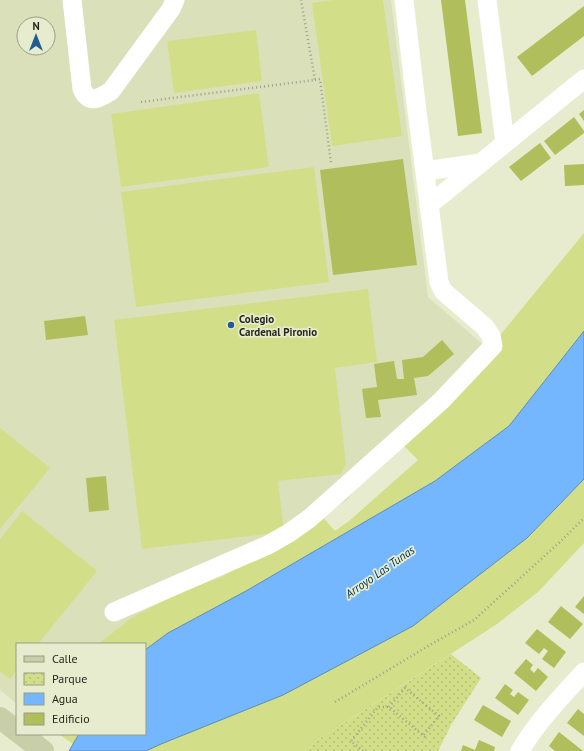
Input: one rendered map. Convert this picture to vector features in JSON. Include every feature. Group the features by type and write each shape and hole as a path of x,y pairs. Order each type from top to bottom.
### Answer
{"main road":[{"path":"0,718 16,730"}],"street":[{"path":"72,0 82,89 84,94 92,99 97,99 111,91 171,10 175,0"},
{"path":"114,612 268,545 289,533 310,518 441,401 493,346 491,336 485,327 443,291 439,282 424,171 404,0"},
{"path":"486,0 505,143"},
{"path":"429,205 584,79"},
{"path":"424,171 480,164"},
{"path":"520,751 549,712 584,672"}],"path":[{"path":"301,0 315,80"},
{"path":"141,102 320,79 331,163"},
{"path":"335,702 474,620 561,541 584,518"},
{"path":"389,707 404,688 439,716 423,736"},
{"path":"363,751 351,741 378,707 389,707 426,738"}],"shaded area":[{"name":"Colegio Cardenal Pironio","path":"0,0 391,0 428,297 494,354 370,470 347,500 271,548 223,576 174,595 131,618 99,643 16,643 16,703 0,690"}],"green space":[{"path":"333,0 383,0 402,136 332,146 312,3"},
{"path":"256,30 262,81 174,93 167,41"},
{"path":"259,93 269,167 121,187 111,114"},
{"path":"314,167 329,282 136,307 121,192"},
{"path":"584,233 584,331 509,426 435,481 246,591 168,633 146,649 146,643 99,643 131,618 174,595 223,576 322,516 335,531 349,521 418,460 401,443 501,348 501,334"},
{"path":"368,289 377,362 335,368 346,464 341,474 278,481 284,532 142,549 114,320"},
{"path":"0,428 50,468 0,529"},
{"path":"584,479 584,543 538,592 497,624 313,743 308,751 146,751 527,538"},
{"path":"22,511 97,571 39,643 16,643 16,671 10,679 0,671 0,539"},
{"path":"451,654 481,678 451,725 438,751 308,751 313,743"},
{"path":"60,735 78,735 73,744"}],"water":[{"name":"Arroyo Las Tunas","path":"584,331 584,479 527,538 413,626 283,695 146,751 69,751 78,735 146,735 146,649 168,633 246,591 435,481 509,426"}],"building":[{"path":"441,0 465,0 482,133 458,136"},
{"path":"584,6 584,36 532,76 517,57"},
{"path":"584,110 584,121 579,114"},
{"path":"574,117 584,133 555,155 544,141"},
{"path":"540,143 551,158 521,181 509,167"},
{"path":"403,159 417,265 333,275 320,170"},
{"path":"584,164 584,185 565,186 564,165"},
{"path":"85,316 88,335 46,340 44,321"},
{"path":"442,340 454,354 428,376 414,378 417,395 378,400 381,417 366,418 362,389 377,387 374,364 394,361 397,379 404,379 402,360 423,357"},
{"path":"106,476 109,510 89,512 86,478"},
{"path":"584,596 584,614 575,607"},
{"path":"561,606 583,624 570,639 548,622"},
{"path":"537,629 566,652 554,668 542,659 548,651 544,648 539,654 525,643"},
{"path":"526,659 533,665 530,669 534,673 538,668 548,677 536,691 514,673"},
{"path":"505,684 513,690 510,694 514,697 518,692 529,700 518,715 495,698"},
{"path":"483,705 511,721 502,737 474,720"},
{"path":"578,709 584,714 584,736 567,723"},
{"path":"559,732 583,751 555,751 549,746"},
{"path":"479,740 495,747 494,751 461,751 463,745 475,750"}],"place":[{"name":"Colegio Cardenal Pironio","path":"231,325"}]}
